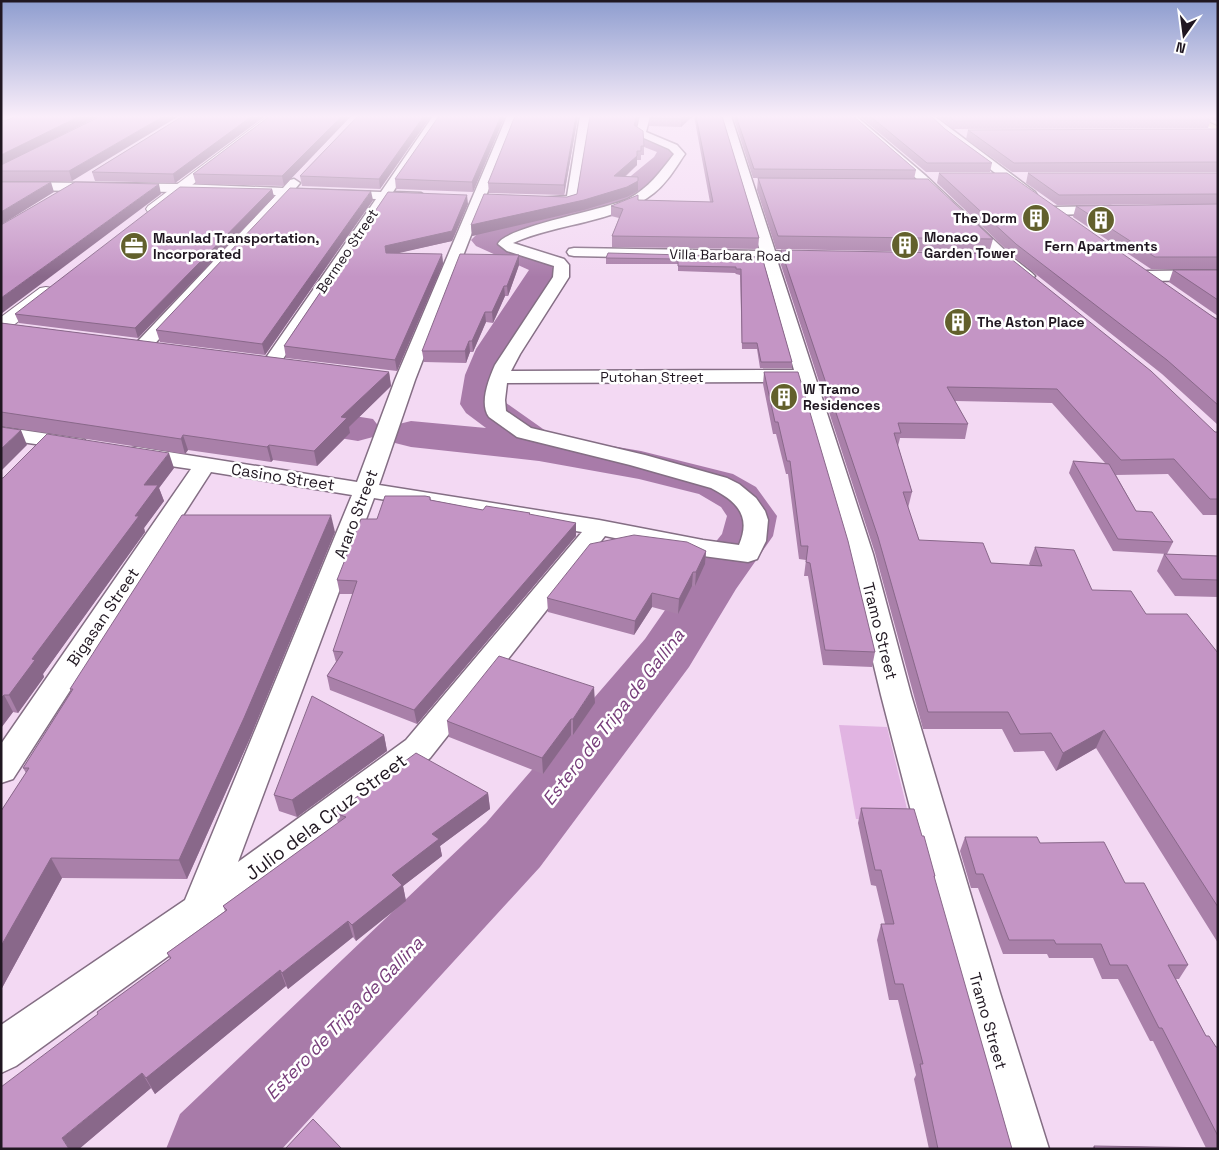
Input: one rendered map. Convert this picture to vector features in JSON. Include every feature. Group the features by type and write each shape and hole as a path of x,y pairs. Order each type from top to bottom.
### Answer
{"street":[{"path":"141,218 204,170"},
{"name":"Bermeo Street","path":"272,362 402,170"},
{"name":"Araro Street","path":"200,912 366,490 395,378 479,199 491,170"},
{"path":"529,200 573,199 577,170"},
{"path":"499,377 508,357 561,277 562,265 559,262 512,248 505,244 506,241 545,226 624,205 650,191 667,170"},
{"name":"Tramo Street","path":"747,170 753,184 770,256 805,376 860,554 896,695 979,993 1025,1149"},
{"path":"918,170 931,180 1007,260 1043,289"},
{"path":"996,170 1072,224"},
{"path":"144,345 306,171"},
{"path":"59,197 92,177"},
{"path":"989,178 1026,177"},
{"path":"910,185 931,180"},
{"path":"1,186 180,188 432,197"},
{"path":"1053,211 1121,210"},
{"name":"Villa Barbara Road","path":"574,252 799,257"},
{"path":"987,260 1007,260"},
{"path":"1132,266 1170,292"},
{"path":"1147,276 1218,275"},
{"path":"7,328 56,284"},
{"path":"124,343 164,348"},
{"path":"252,359 291,364"},
{"name":"Putohan Street","path":"499,377 805,376"},
{"name":"Casino Street","path":"121,452 599,528 742,555 748,554 757,525 756,514 741,495 710,480 524,433 496,413 494,400 499,377"},
{"path":"1,433 93,447"},
{"path":"27,460 47,440"},
{"name":"Bigasan Street","path":"1,770 205,465"},
{"name":"Julio dela Cruz Street","path":"1,1051 200,912 418,749 599,528"}],"shaded area":[{"path":"839,725 887,727 910,821 856,819"}],"building":[{"path":"1,170 71,170 69,171"},
{"path":"96,170 179,170 173,174 92,172"},
{"path":"199,170 288,170 282,176 193,174"},
{"path":"306,170 386,170 379,179 300,176"},
{"path":"402,170 477,170 472,182 395,179"},
{"path":"493,170 567,170 564,185 488,183"},
{"path":"581,170 621,170 614,176 638,177 638,181 627,187 584,200 471,225 484,194 567,197 577,194"},
{"path":"707,170 738,170 759,238 612,236 623,209 611,206 638,195 638,200 713,202"},
{"path":"939,173 1007,173 1218,319 1218,405 1167,360 1016,244"},
{"path":"1028,173 1218,173 1218,194 1059,195"},
{"path":"758,178 928,179 993,239 778,236"},
{"path":"1,182 51,182 1,212"},
{"path":"75,182 159,184 1,298 1,225"},
{"path":"180,187 272,189 135,328 15,314"},
{"path":"290,188 371,191 262,344 156,330"},
{"path":"388,192 467,195 452,231 385,246 386,253 442,254 395,360 284,346"},
{"path":"1218,204 1218,257 1155,257 1076,206"},
{"path":"781,250 1005,254 1151,371 1215,432 1218,432 1218,499 1210,499 1174,459 1121,460 1057,389 947,387 968,424 898,423 901,433 894,433 912,492 903,492 919,540 983,543 991,563 1042,566 1035,547 1074,550 1092,590 1131,591 1146,614 1187,614 1218,653 1218,907 1104,730 1063,753 1051,733 1020,734 1008,712 928,712 878,537"},
{"path":"608,253 762,257 792,362 761,362 757,343 742,343 741,269 736,269 736,267 678,266 678,259 606,258"},
{"path":"460,254 519,255 507,286 504,286 492,312 485,312 472,341 469,341 465,351 422,351"},
{"path":"1173,270 1218,270 1218,300"},
{"path":"1,323 389,372 341,417 347,418 314,451 269,445 267,447 183,435 181,439 1,412"},
{"path":"764,372 798,372 848,541 875,652 825,650 810,563 806,562 808,546 801,546 790,461 787,461 778,422 775,422"},
{"path":"1,427 21,430 1,449"},
{"path":"47,434 169,453 144,485 158,485 135,516 139,516 32,659 35,660 9,695 4,695 1,698 1,478"},
{"path":"1073,461 1109,464 1136,511 1152,512 1173,542 1118,539"},
{"path":"385,496 425,496 430,497 430,500 483,510 486,506 576,523 414,710 327,676 343,652 333,651 357,581 337,580 361,519 377,519"},
{"path":"182,515 331,515 244,718 179,860 51,858 1,946 1,811 29,768 23,768 73,689 70,689"},
{"path":"634,535 687,542 706,551 696,572 693,572 679,599 652,593 635,621 547,598 590,544"},
{"path":"1164,554 1218,556 1218,580 1182,579"},
{"path":"499,656 594,687 573,719 571,719 542,758 447,721"},
{"path":"312,696 384,735 292,800 274,795"},
{"path":"416,753 488,793 432,834 439,839 392,875 402,885 352,925 348,921 282,973 280,970 146,1078 142,1073 62,1138 69,1149 1,1149 1,1087 98,1014 97,1012 171,958 167,953 227,910 223,906 346,817 335,813"},
{"path":"861,808 914,809 922,836 924,836 1012,1149 938,1149 920,1064 923,1064 903,984 895,984 881,924 894,924 881,870 875,870"},
{"path":"965,837 1037,837 1040,843 1104,842 1125,883 1144,883 1188,965 1168,965 1206,1036 1209,1036 1216,1047 1218,1047 1218,1136 1127,965 1110,965 1101,944 1056,944 1054,940 1009,940 983,874 976,874"},
{"path":"313,1119 342,1149 285,1149"},
{"path":"1094,1146 1218,1148 1218,1149 1095,1149"}],"waterway":[{"name":"Estero de Tripa de Gallina","path":"539,447 481,404 485,375 495,349 547,266 486,240 493,234 618,200 654,170"},
{"path":"274,416 358,428"},
{"path":"411,434 539,447"},
{"name":"Estero de Tripa de Gallina","path":"215,1149 513,845 667,653 710,586 747,536 752,516 739,497 716,484 641,465 539,447"}],"place":[{"name":"The Dorm","path":"1036,218"},
{"name":"Fern Apartments","path":"1101,220"},
{"name":"Monaco Garden Tower","path":"905,245"},
{"name":"Maunlad Transportation, Incorporated","path":"134,246"},
{"name":"The Aston Place","path":"958,322"},
{"name":"W Tramo Residences","path":"784,397"}]}
